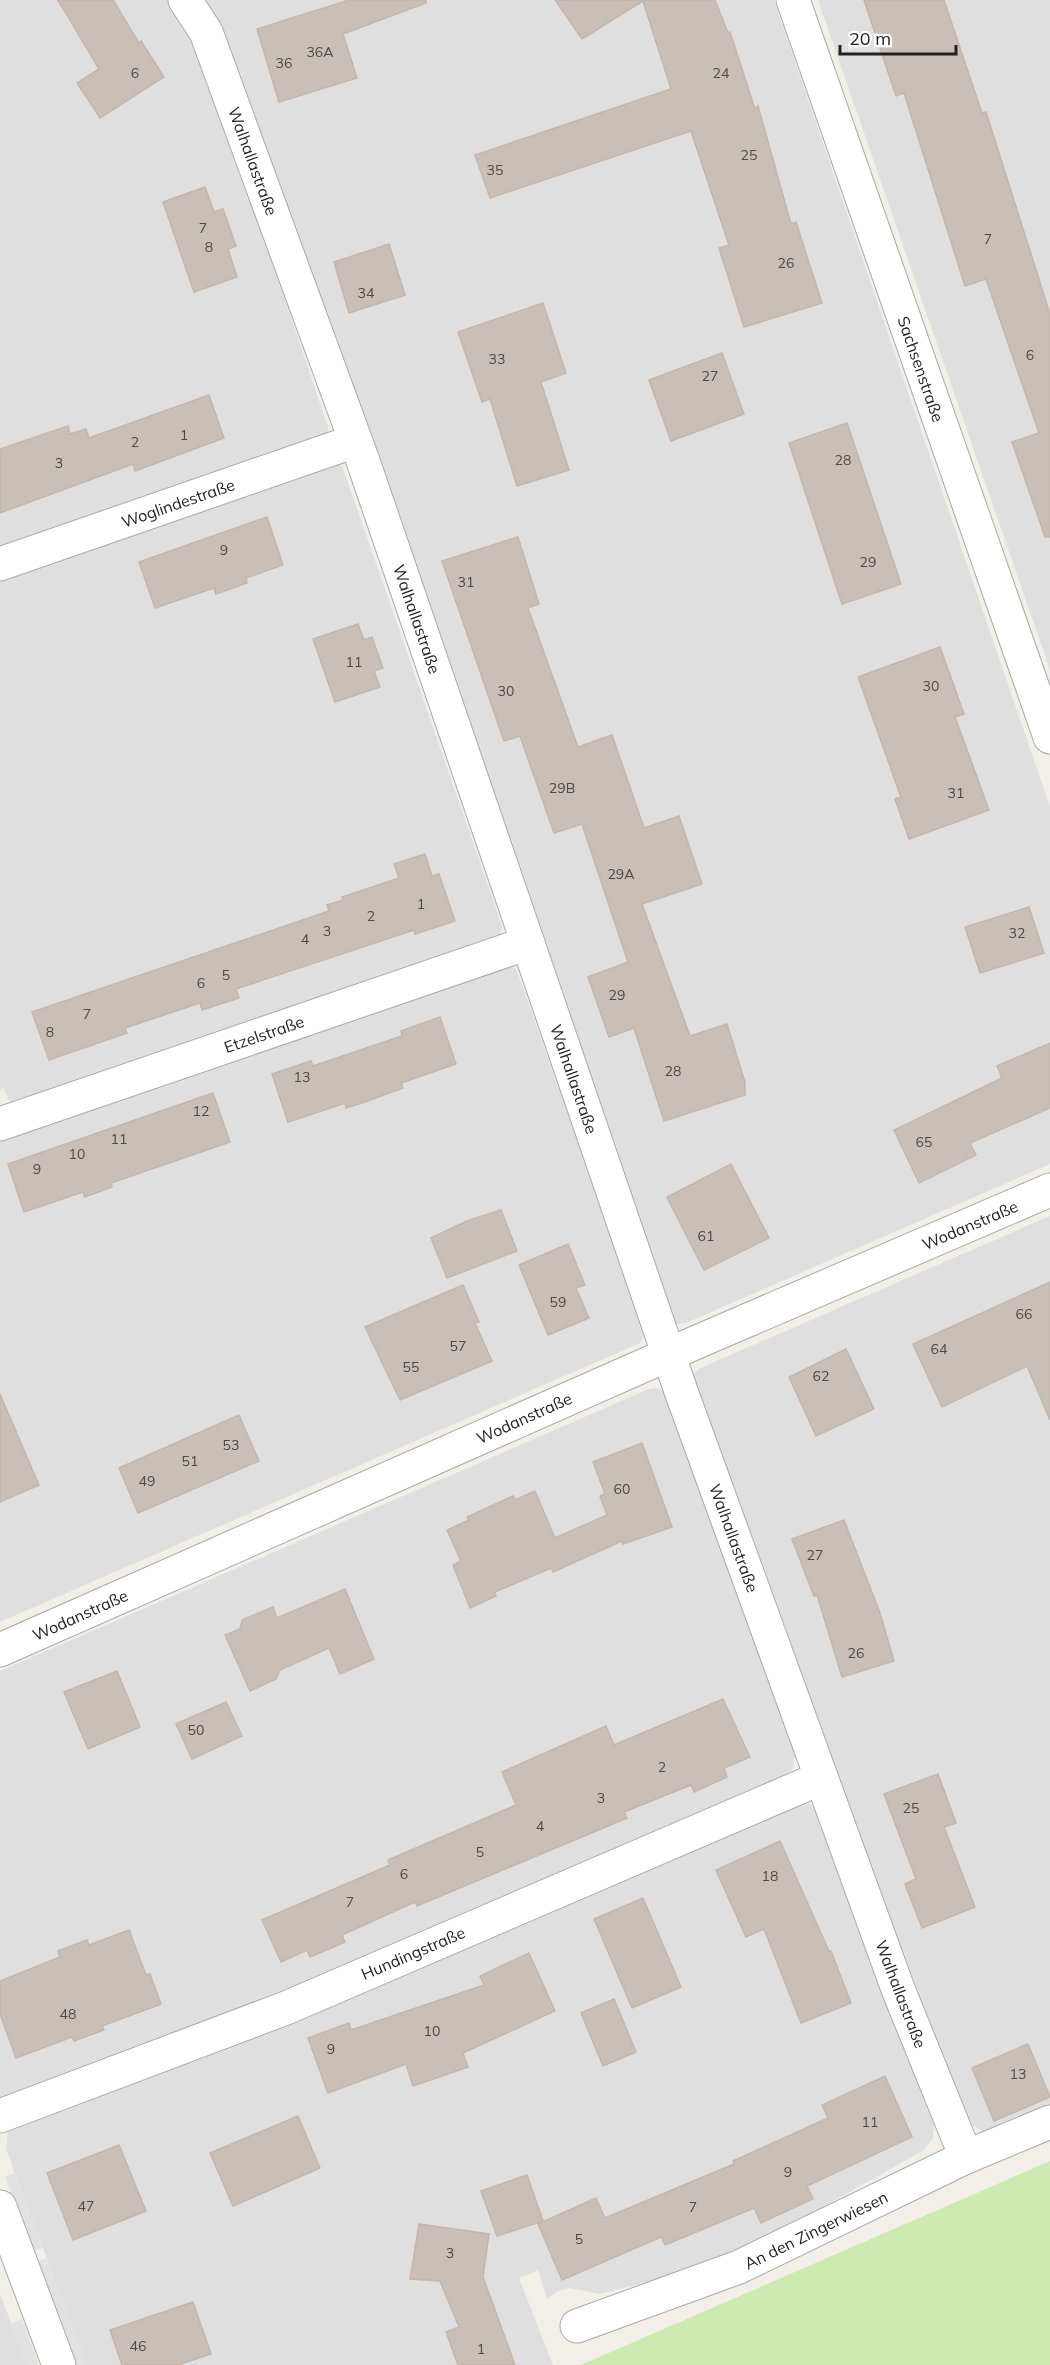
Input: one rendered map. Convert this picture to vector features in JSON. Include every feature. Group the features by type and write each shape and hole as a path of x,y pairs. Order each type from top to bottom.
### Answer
{"street":[{"name":"Walhallastraße","path":"185,0 206,32 355,441 669,1354 898,1989 966,2157"},
{"name":"Sachsenstraße","path":"793,0 1050,737"},
{"name":"Woglindestraße","path":"0,564 355,441"},
{"name":"Etzelstraße","path":"0,1124 528,943"},
{"name":"Wodanstraße","path":"0,1650 669,1354 1050,1190"},
{"name":"Hundingstraße","path":"0,2116 280,2010 821,1778"},
{"name":"An den Zingerwiesen","path":"578,2326 739,2267 966,2157 1050,2122"},
{"path":"0,2207 59,2365"}],"shaded area":[{"path":"0,0 171,0 200,47 328,427 328,433 324,439 0,551"},
{"path":"203,0 774,0 1050,807 1050,1164 686,1323 677,1324 671,1321"},
{"path":"818,0 1050,0 1050,670"},
{"path":"339,463 344,471 502,926 500,935 493,941 13,1105 4,1088 0,1089 0,576"},
{"path":"511,964 517,971 644,1327 644,1335 640,1343 0,1622 0,1139"},
{"path":"1050,1216 1050,2119 999,2133 983,2131 972,2125 963,2115 693,1387 692,1377 698,1369"},
{"path":"649,1389 662,1390 666,1396 795,1755 793,1769 265,1999 0,2099 0,1671"},
{"path":"801,1802 809,1803 816,1809 934,2122 933,2138 924,2150 759,2243 658,2279 600,2294 570,2288 558,2291 547,2299 538,2270 519,2278 553,2365 87,2365 6,2149 8,2131 14,2126"},
{"path":"15,2173 43,2248 32,2251 5,2177"},
{"path":"47,2258 88,2365 75,2365 36,2262"},
{"path":"0,2294 27,2365 0,2365"},
{"path":"22,2319 39,2365 26,2365 11,2323"}],"green space":[{"path":"1050,2161 1050,2365 580,2365 597,2358"}],"building":[{"path":"58,0 113,0 139,43 141,41 164,77 100,118 77,83 99,69"},
{"path":"349,0 426,0 426,3 343,34 357,78 279,102 257,29"},
{"path":"555,0 715,0 728,33 730,32 755,109 758,106 791,224 796,222 822,303 744,327 719,248 729,245 691,131 490,198 475,155 671,89 643,1 582,39"},
{"path":"864,0 944,0 982,113 986,112 1050,314 1050,537 1045,537 1012,442 1039,433 986,279 965,286 904,93 896,96"},
{"path":"205,187 214,212 223,209 236,246 228,249 237,277 194,292 163,202"},
{"path":"389,244 405,295 349,313 334,262"},
{"path":"543,303 566,373 541,382 569,470 517,486 490,399 482,402 458,332"},
{"path":"722,353 744,414 671,441 649,380"},
{"path":"209,395 224,438 135,471 133,464 0,513 0,449 68,426 70,434 86,429 89,438"},
{"path":"847,423 901,584 842,604 789,443"},
{"path":"267,517 283,565 246,578 247,583 216,594 214,588 155,608 139,562"},
{"path":"518,537 539,604 528,608 578,747 612,735 644,828 679,816 702,884 642,904 690,1036 727,1024 745,1082 745,1095 664,1121 634,1028 609,1037 588,977 628,962 582,824 554,833 520,736 504,741 442,561"},
{"path":"358,624 364,640 372,637 383,668 374,671 380,687 335,702 313,639"},
{"path":"940,647 964,714 955,717 989,810 909,839 895,799 901,797 858,677"},
{"path":"425,854 432,876 439,874 455,921 415,934 414,930 236,989 239,998 202,1010 200,1003 125,1028 127,1033 49,1060 32,1012 329,911 327,905 343,900 342,897 399,878 394,864"},
{"path":"1029,907 1044,953 980,973 965,927"},
{"path":"440,1017 456,1064 401,1083 403,1088 362,1103 346,1108 345,1103 288,1122 272,1074 311,1061 313,1066 402,1036 401,1031"},
{"path":"1050,1043 1050,1108 970,1143 976,1155 919,1183 894,1130 1002,1078 997,1066"},
{"path":"213,1093 230,1142 111,1183 112,1187 85,1197 83,1192 24,1212 8,1164"},
{"path":"731,1164 769,1238 704,1270 667,1197"},
{"path":"501,1210 517,1251 447,1278 431,1238 467,1221"},
{"path":"568,1244 585,1285 576,1288 589,1318 548,1335 519,1265"},
{"path":"1050,1282 1050,1420 1027,1366 942,1407 913,1344"},
{"path":"463,1285 479,1322 475,1323 492,1361 400,1400 365,1327"},
{"path":"846,1349 874,1409 816,1436 789,1377"},
{"path":"0,1394 39,1485 0,1502"},
{"path":"239,1415 259,1461 138,1513 119,1468"},
{"path":"642,1443 672,1527 623,1544 622,1541 553,1572 551,1568 495,1592 496,1596 470,1608 453,1565 461,1561 447,1530 469,1520 467,1517 513,1496 515,1500 535,1491 555,1538 607,1515 600,1496 605,1494 593,1462"},
{"path":"844,1520 880,1613 894,1661 842,1677 817,1595 814,1596 792,1539"},
{"path":"345,1589 374,1659 340,1674 329,1648 280,1670 276,1679 250,1691 225,1635 240,1629 242,1620 273,1607 277,1618"},
{"path":"117,1671 140,1727 88,1749 64,1692"},
{"path":"723,1699 750,1757 724,1768 727,1777 694,1792 691,1785 624,1812 627,1818 417,1906 415,1902 342,1935 345,1942 310,1957 307,1950 281,1962 262,1920 390,1865 388,1860 516,1805 502,1772 606,1726 614,1745"},
{"path":"226,1702 242,1736 192,1759 176,1724"},
{"path":"938,1774 956,1823 944,1827 975,1907 922,1928 905,1884 916,1879 884,1794"},
{"path":"780,1841 829,1951 831,1951 851,2003 801,2023 764,1929 746,1937 716,1870"},
{"path":"643,1898 681,1987 632,2008 594,1919"},
{"path":"129,1930 146,1975 150,1974 161,2004 102,2026 104,2030 74,2041 72,2037 16,2058 0,2014 0,1981 60,1957 58,1951 87,1940 89,1945"},
{"path":"529,1953 555,2011 463,2053 468,2067 413,2086 406,2064 328,2093 308,2038 349,2023 351,2030 484,1985 480,1976"},
{"path":"614,1999 636,2052 603,2066 581,2013"},
{"path":"1028,2044 1050,2097 994,2121 972,2068"},
{"path":"885,2076 912,2137 807,2186 813,2199 761,2223 754,2208 665,2245 661,2237 562,2280 538,2224 596,2198 605,2218 734,2164 733,2161 828,2118 822,2105"},
{"path":"298,2116 320,2168 233,2206 210,2153"},
{"path":"119,2145 146,2211 73,2240 47,2173"},
{"path":"527,2175 543,2221 497,2236 481,2191"},
{"path":"419,2224 489,2234 483,2277 515,2365 458,2365 446,2332 459,2327 440,2281 410,2279"},
{"path":"193,2302 211,2354 178,2365 122,2365 110,2330"}]}
